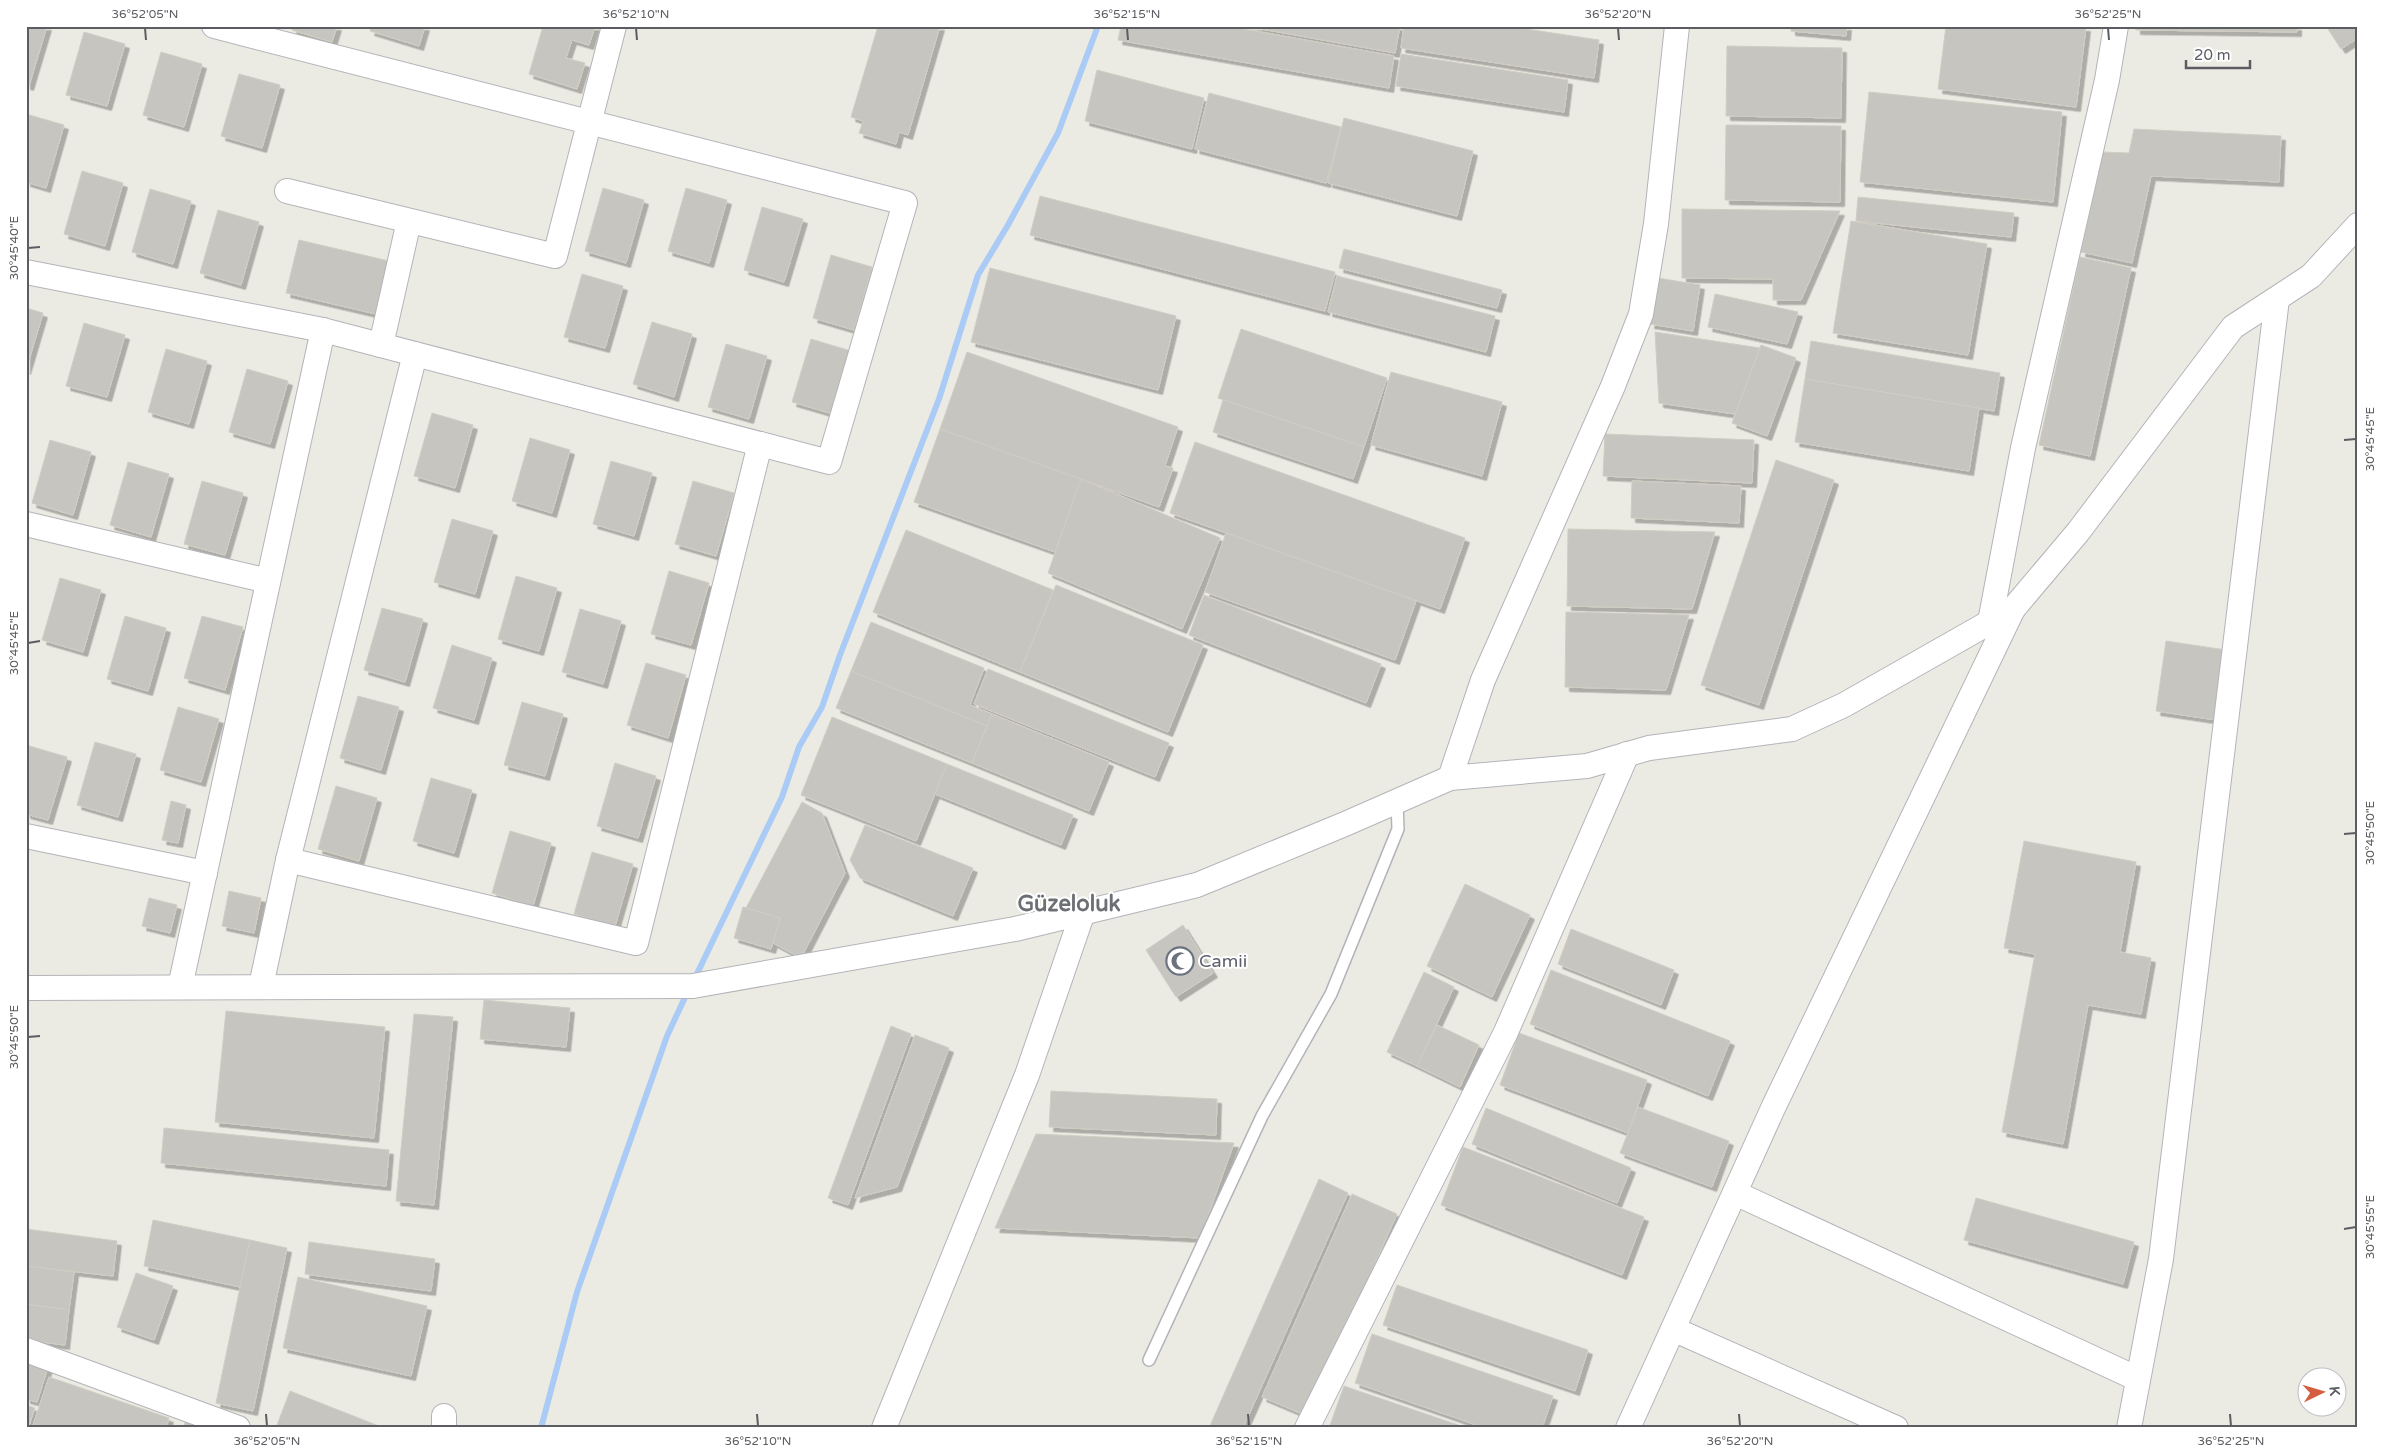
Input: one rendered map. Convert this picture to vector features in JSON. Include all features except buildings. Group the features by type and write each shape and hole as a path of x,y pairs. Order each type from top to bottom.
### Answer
{"street":[{"path":"26,272 323,330 829,462 905,203 214,26"},
{"path":"287,191 555,256 614,26"},
{"path":"1450,778 1483,680 1613,386 1641,314 1656,224 1677,26"},
{"path":"1990,622 2022,448 2107,80 2116,26"},
{"path":"381,345 409,221"},
{"path":"1628,1428 1774,1106 2013,609 2078,532 2233,327 2311,276 2358,225"},
{"path":"2129,1428 2161,1259 2277,299"},
{"path":"180,987 323,330"},
{"path":"261,986 288,860 415,354"},
{"path":"288,860 636,943 760,444"},
{"path":"26,524 268,581"},
{"path":"26,988 684,986 1015,929 1197,885 1450,778 1587,766 1649,748 1792,729 1844,704 2013,609"},
{"path":"1307,1428 1506,1032 1627,754"},
{"path":"26,836 205,873"},
{"path":"884,1428 1027,1075 1084,912"},
{"path":"1735,1193 2138,1379"},
{"path":"1673,1329 1896,1428"},
{"path":"26,1350 238,1428"}],"lane":[{"path":"1149,1360 1262,1116 1331,994 1398,829 1397,802"}],"waterway":[{"path":"694,980 782,797 799,747 822,707 840,655 939,399 978,275 1008,225 1058,133 1098,26"},
{"path":"541,1428 577,1292 667,1036 688,991"}],"place":[{"name":"Camii","path":"1180,961"}],"district":[{"name":"Güzeloluk","path":"1069,903"}]}
